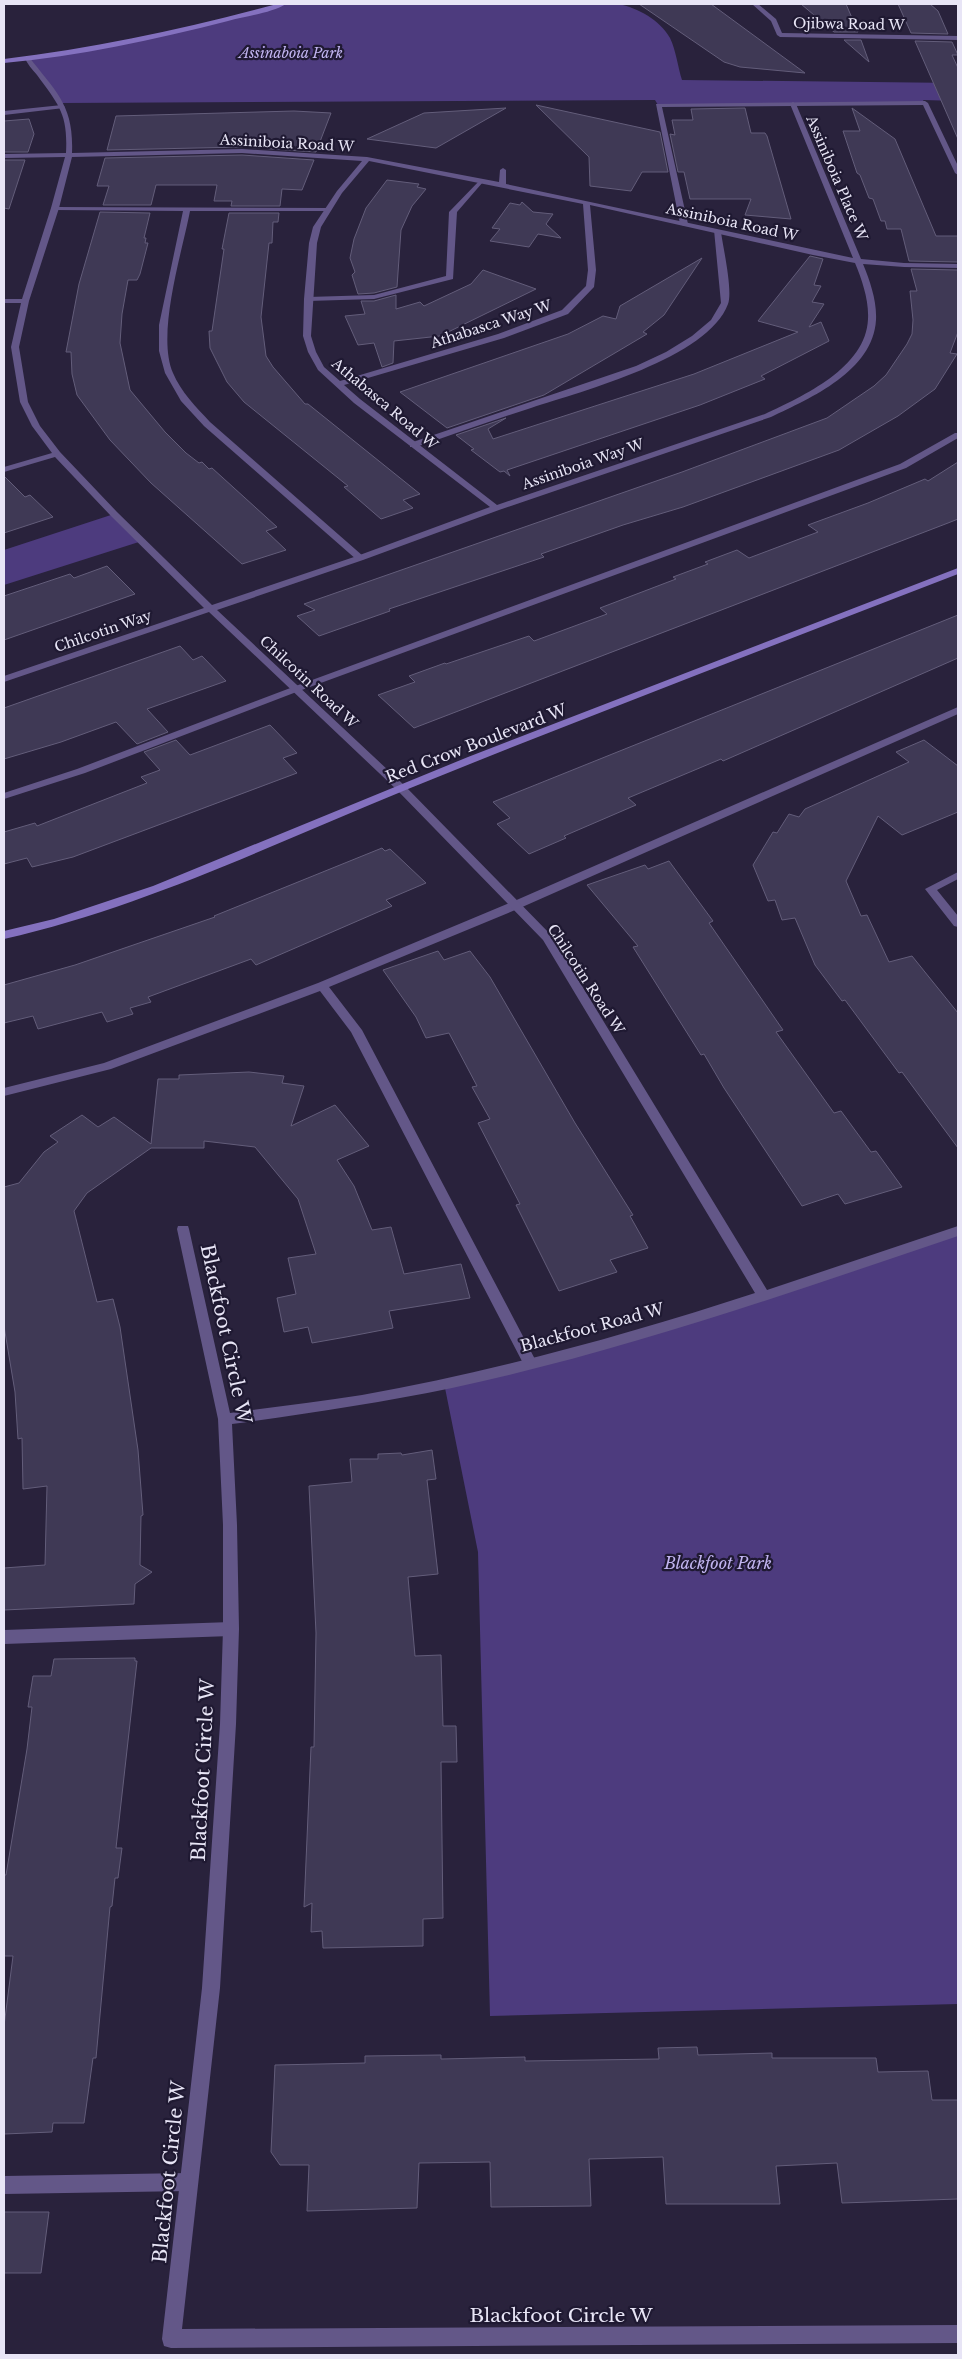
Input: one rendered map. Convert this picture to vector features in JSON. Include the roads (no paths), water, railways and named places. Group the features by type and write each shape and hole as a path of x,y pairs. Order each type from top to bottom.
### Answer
{"street":[{"path":"4,61 160,35 283,4"},
{"name":"Ojibwa Road W","path":"755,4 774,20 780,35 958,38"},
{"name":"Chilcotin Road W","path":"27,58 62,107 68,118 70,132 69,155 56,208 25,301 15,347 24,402 36,426 56,454 211,609 401,788 547,938 764,1295"},
{"name":"Assiniboia Place W","path":"793,104 804,136 858,261"},
{"path":"684,224 658,105 925,104 958,174"},
{"path":"4,113 62,107"},
{"name":"Assiniboia Road W","path":"4,156 242,151 367,159 502,185 858,261 904,265 958,266"},
{"name":"Athabasca Road W","path":"367,159 339,192 316,227 308,299 307,336 321,368 338,384 413,445 496,508"},
{"path":"502,185 503,170"},
{"path":"308,299 374,297 450,277 453,212 481,181"},
{"name":"Athabasca Way W","path":"338,384 501,336 565,312 590,287 592,270 586,203"},
{"path":"56,208 327,209"},
{"path":"186,208 163,325 163,351 169,373 184,399 207,424 360,558"},
{"path":"413,445 637,369 677,349 704,331 718,317 726,302 717,232"},
{"name":"Assiniboia Way W","path":"211,609 360,558 496,508 753,422 789,406 820,389 859,355 869,336 873,314 858,261"},
{"path":"4,301 25,301"},
{"path":"4,796 81,771 296,689 904,466 958,435"},
{"path":"4,470 56,454"},
{"name":"Red Crow Boulevard W","path":"4,935 130,900 221,866 401,788 958,571"},
{"name":"Chilcotin Way","path":"4,679 211,609"},
{"path":"4,1092 107,1066 322,986 516,905 958,710"},
{"path":"958,875 930,888 958,923"},
{"path":"322,986 356,1030 530,1363"},
{"name":"Blackfoot Circle W","path":"183,1229 225,1419 232,1629 228,1724 211,1978 171,2339 958,2334"},
{"name":"Blackfoot Road W","path":"225,1419 379,1397 530,1363 627,1338 764,1295 958,1230"},
{"path":"4,1637 232,1629"},
{"path":"4,2185 189,2182"}],"park label":[{"name":"Assinaboia Park","path":"291,53"},
{"name":"Blackfoot Park","path":"718,1563"}]}
